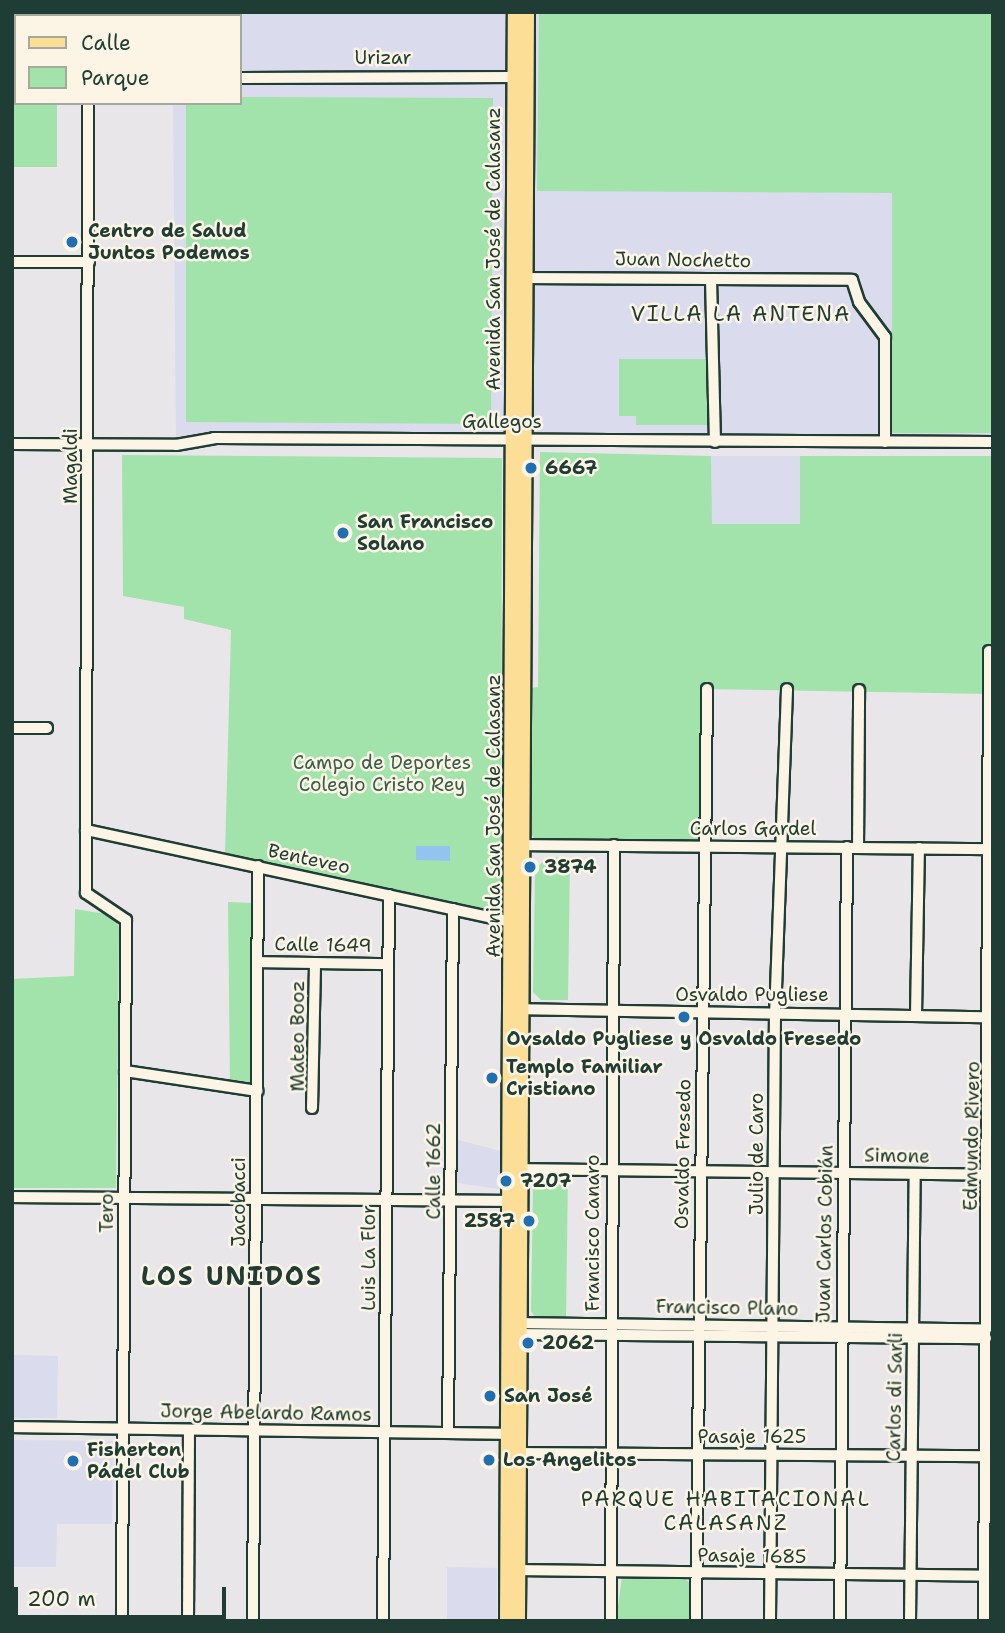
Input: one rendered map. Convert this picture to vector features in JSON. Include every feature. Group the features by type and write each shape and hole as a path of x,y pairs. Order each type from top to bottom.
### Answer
{"main road":[{"name":"Avenida San José de Calasanz","path":"515,12 521,77"},
{"name":"Avenida San José de Calasanz","path":"507,1621 515,1328 521,77 527,12"},
{"name":"Avenida San José de Calasanz","path":"519,440 507,646 519,845"},
{"name":"Avenida San José de Calasanz","path":"514,1434 520,1453 518,1621"}],"street":[{"name":"Urizar","path":"242,78 521,77"},
{"name":"Magaldi","path":"86,830 88,105"},
{"path":"12,262 89,262"},
{"name":"Juan Nochetto","path":"520,278 852,280 859,302 885,337 885,442"},
{"path":"711,279 715,442"},
{"name":"Gallegos","path":"12,444 519,440 993,442"},
{"name":"Edmundo Rivero","path":"984,1621 991,1078 992,694 989,652"},
{"name":"Osvaldo Fresedo","path":"696,1621 707,689"},
{"name":"Julio de Caro","path":"770,1621 774,1172 787,689"},
{"name":"Juan Carlos Cobián","path":"840,1621 846,1013 859,690"},
{"path":"12,728 47,728"},
{"name":"Benteveo","path":"86,830 518,923"},
{"name":"Tero","path":"86,830 86,893 126,920 122,1621"},
{"name":"Carlos Gardel","path":"519,845 992,849"},
{"name":"Francisco Canaro","path":"611,1621 614,845"},
{"path":"916,1015 919,848"},
{"name":"Jacobacci","path":"253,1621 258,866"},
{"name":"Luis La Flor","path":"383,1621 389,895"},
{"name":"Calle 1662","path":"448,1433 453,909"},
{"name":"Calle 1649","path":"257,962 388,964"},
{"name":"Mateo Booz","path":"312,1108 316,963"},
{"name":"Osvaldo Pugliese","path":"517,1009 991,1017"},
{"path":"125,1071 257,1091"},
{"name":"Simone","path":"516,1169 989,1175"},
{"name":"Carlos di Sarli","path":"910,1621 915,1174"},
{"path":"12,1197 516,1201"},
{"name":"Francisco Plano","path":"515,1328 986,1334"},
{"name":"Jorge Abelardo Ramos","path":"12,1427 514,1434"},
{"path":"188,1621 189,1430"},
{"name":"Pasaje 1625","path":"520,1453 985,1456"},
{"name":"Pasaje 1685","path":"519,1570 984,1576"}],"shaded area":[{"path":"174,12 993,12 993,442 214,438 176,445 173,105 242,105 242,14"},
{"path":"711,456 800,456 800,524 711,524"},
{"path":"458,1140 501,1151 500,1189 457,1183"},
{"path":"12,1355 58,1356 57,1418 12,1418"},
{"path":"12,1440 113,1441 112,1524 57,1524 56,1567 12,1567"},
{"path":"447,1567 497,1568 497,1621 447,1621"}],"green space":[{"path":"539,12 993,12 993,433 892,433 892,193 537,191"},
{"path":"12,84 14,105 57,105 57,167 12,167"},
{"path":"242,97 493,98 491,424 186,422 186,105 242,105"},
{"path":"619,359 708,359 708,425 636,425 636,416 619,416"},
{"path":"540,452 711,456 712,524 800,524 800,456 993,456 991,694 700,689 700,840 535,840 530,832 531,688 538,687"},
{"name":"Campo de Deportes Colegio Cristo Rey","path":"122,455 502,458 501,912 225,855 231,630 184,619 184,607 123,596"},
{"path":"547,857 570,858 568,1000 541,1000 533,992 535,870"},
{"path":"228,902 253,903 251,1083 230,1083"},
{"path":"75,909 112,915 119,927 116,1188 12,1188 12,979 74,976"},
{"path":"547,1176 568,1176 566,1318 536,1318 531,1311 533,1189"},
{"path":"622,1577 684,1578 690,1583 690,1621 616,1621"}],"water":[{"path":"416,846 450,846 450,861 416,860"}],"place":[{"name":"Centro de Salud Juntos Podemos","path":"72,242"},
{"name":"6667","path":"531,468"},
{"name":"San Francisco Solano","path":"343,533"},
{"name":"3874","path":"530,867"},
{"name":"Ovsaldo Pugliese y Osvaldo Fresedo","path":"684,1017"},
{"name":"Templo Familiar Cristiano","path":"492,1078"},
{"name":"7207","path":"506,1181"},
{"name":"2587","path":"529,1221"},
{"name":"2062","path":"528,1343"},
{"name":"San José","path":"490,1396"},
{"name":"Los Angelitos","path":"489,1460"},
{"name":"Fisherton Pádel Club","path":"73,1461"}],"district":[{"name":"VILLA LA ANTENA","path":"741,314"},
{"name":"LOS UNIDOS","path":"232,1276"},
{"name":"PARQUE HABITACIONAL CALASANZ","path":"726,1511"}]}
